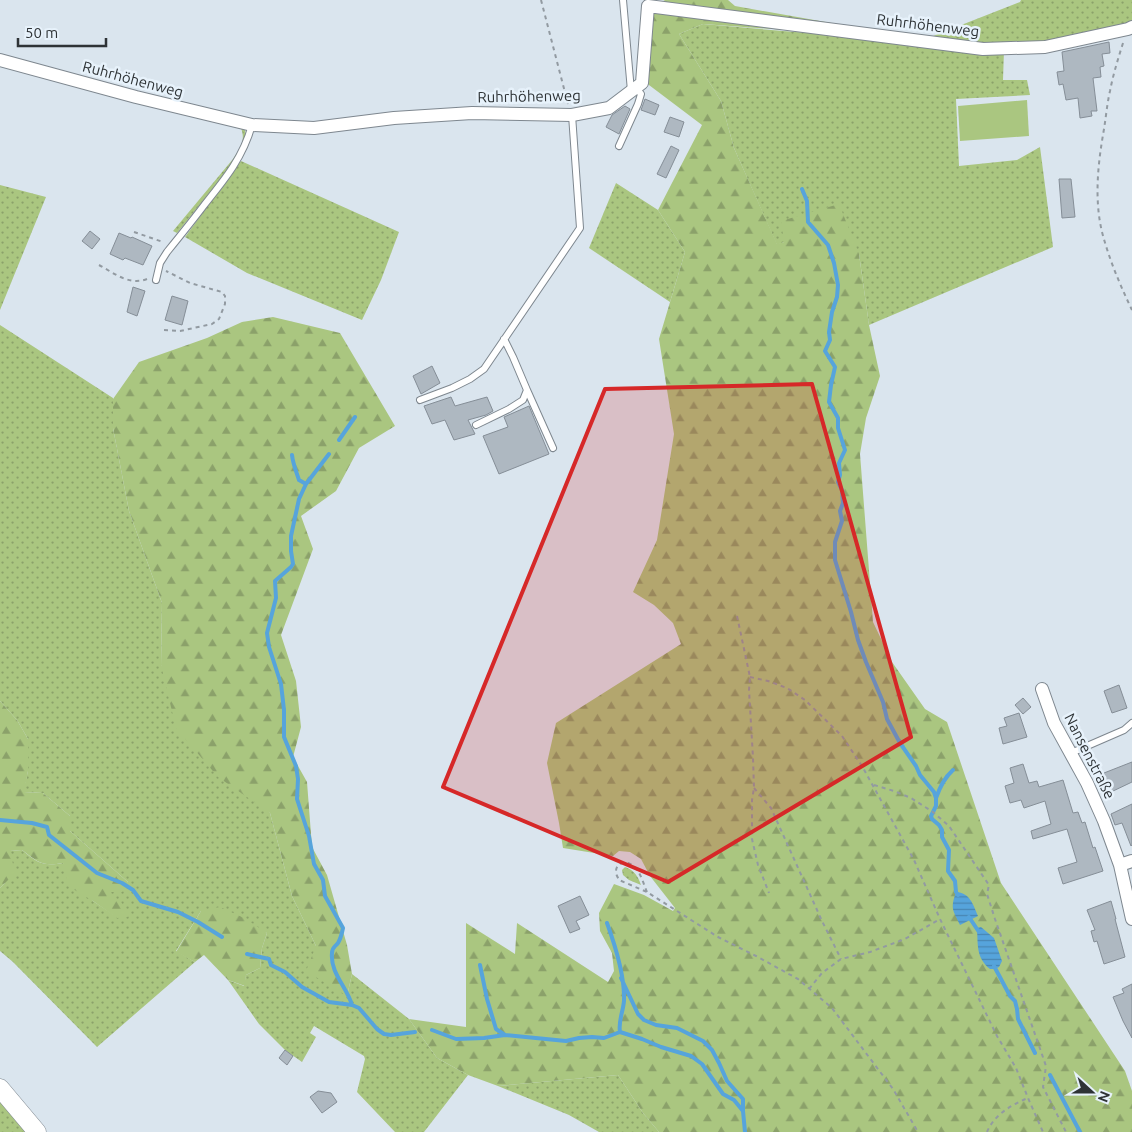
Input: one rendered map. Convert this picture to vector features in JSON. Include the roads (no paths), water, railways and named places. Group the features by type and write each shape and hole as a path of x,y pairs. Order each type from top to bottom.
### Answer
{"street":[{"path":"634,89 642,82 648,6 660,0"},
{"name":"Ruhrhöhenweg","path":"648,6 983,49 1045,47 1130,28"},
{"name":"Ruhrhöhenweg","path":"0,60 136,97 252,125 314,128 394,118 609,108 634,89"},
{"name":"Nansenstraße","path":"1042,689 1054,723 1087,783 1126,863 1132,919"},
{"path":"0,1088 36,1132"}],"lane":[{"path":"620,146 641,94 634,89 623,0"},
{"path":"420,400 452,388 484,369 580,228 569,111"},
{"path":"156,280 159,267 167,252 230,173 248,140 252,125"},
{"path":"504,339 514,356 553,448"},
{"path":"476,425 523,400 527,390"},
{"path":"1071,753 1124,730 1132,723"}],"water":[{"path":"956,892 965,894 968,897 973,903 978,916 960,925 953,909"},
{"path":"981,927 994,938 1002,961 999,967 995,969 990,969 985,965 980,956 977,928"}],"waterway":[{"path":"802,189 807,201 808,222 828,245 838,285 829,332 830,340 825,351 835,367 829,402 838,418 838,428 845,450 839,463 840,475 838,482 842,490 843,503 840,511 842,521 835,542 835,560 858,640 883,702 887,719 920,775 934,792 936,806 931,816 942,830 942,837 949,850 948,871 955,881 958,895"},
{"path":"339,440 355,417"},
{"path":"329,454 306,484 299,499 291,536 293,564 275,581 276,598 267,633 269,647 281,684 284,710 284,737 296,766 298,779 297,799 309,836 314,864 323,880 325,896 343,928 339,941 333,948 332,960 336,973 352,1005"},
{"path":"292,455 299,480 306,484"},
{"path":"936,798 947,776 953,770"},
{"path":"0,820 32,823 47,827 49,835 97,873 122,883 133,890 141,901 178,912 222,937"},
{"path":"969,917 979,932"},
{"path":"607,923 623,982 624,1001 620,1032"},
{"path":"247,954 269,959 271,965 285,972 302,987 329,1002 352,1005 359,1008 377,1029 384,1034 415,1032"},
{"path":"480,965 496,1029 505,1035"},
{"path":"994,966 1010,996 1015,1001 1018,1019 1035,1053"},
{"path":"621,978 638,1014 644,1020 656,1025 677,1028 703,1041 712,1050 727,1081 743,1099 743,1111"},
{"path":"432,1030 456,1039 505,1035 566,1041 579,1038 604,1038 620,1032 642,1039 691,1056 702,1064 723,1094 734,1100 743,1111 745,1132"},
{"path":"1050,1075 1080,1132"}]}
